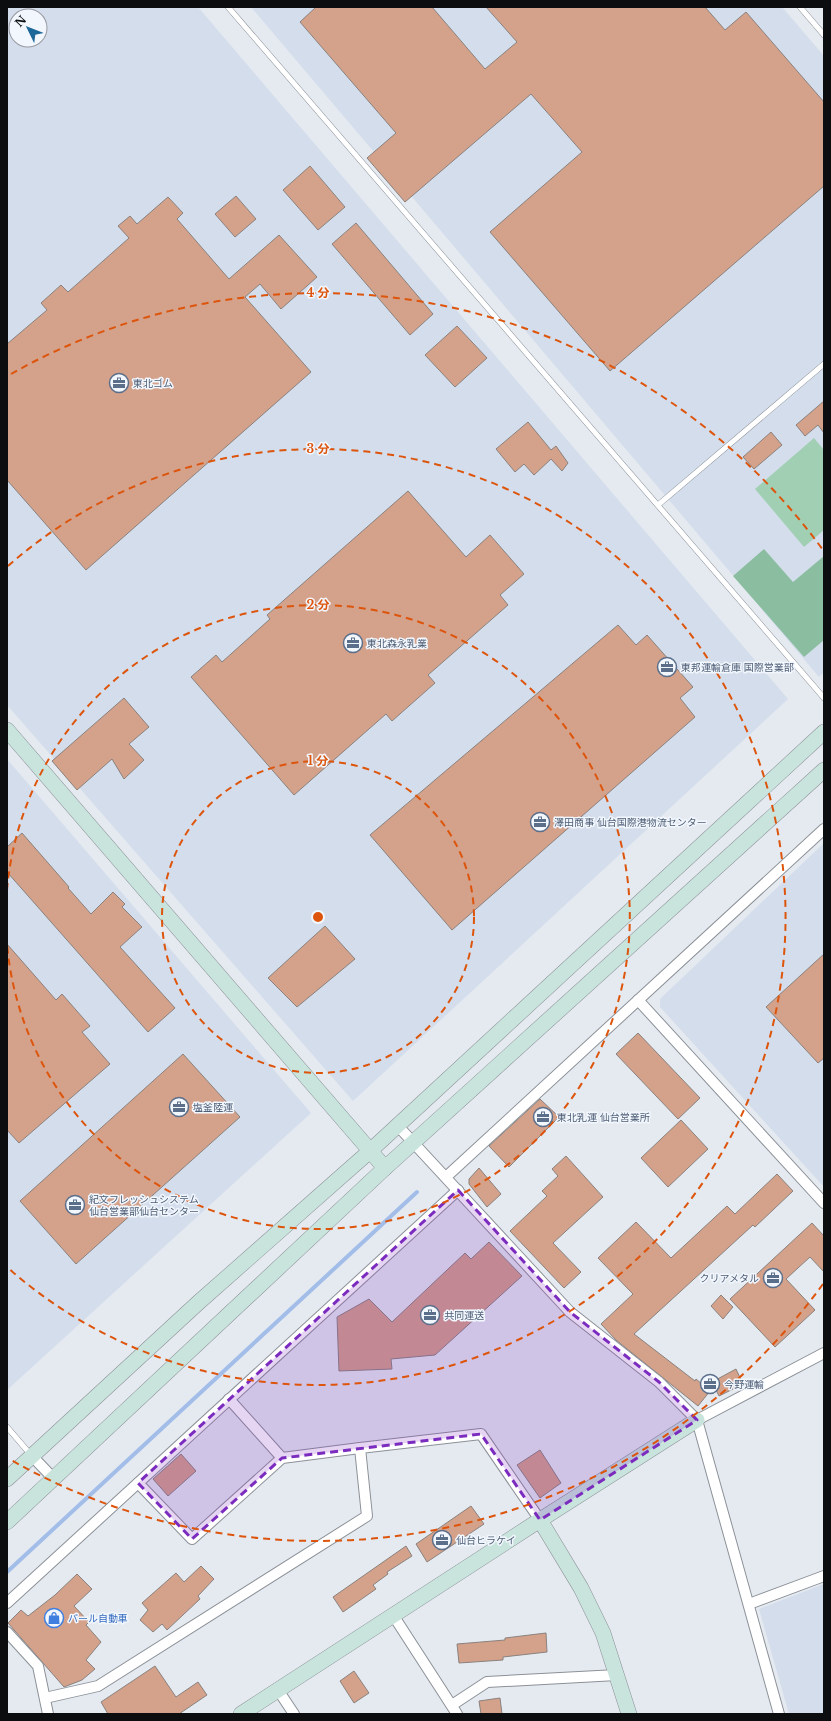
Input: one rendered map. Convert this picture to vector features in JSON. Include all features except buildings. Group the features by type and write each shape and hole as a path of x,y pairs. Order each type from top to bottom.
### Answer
{"street":[{"path":"7,730 385,1168"},
{"path":"7,1479 199,1302 370,1151 824,732"},
{"path":"7,1522 385,1168 824,770"},
{"path":"446,1177 824,829"},
{"path":"638,1000 824,1203"},
{"path":"397,1125 570,1312 659,1382 697,1420 779,1714"},
{"path":"7,1603 458,1190"},
{"path":"241,1714 697,1420 824,1353"},
{"path":"229,1399 282,1458"},
{"path":"138,1483 192,1539 282,1458 481,1434 540,1520 581,1588 603,1633 618,1675 629,1714"},
{"path":"45,1698 98,1686 368,1516 360,1448"},
{"path":"32,1456 54,1479"},
{"path":"749,1604 824,1576"},
{"path":"393,1615 454,1709 487,1682 618,1675"},
{"path":"7,1632 38,1666 48,1714"},
{"path":"278,1690 294,1714"}],"lane":[{"path":"228,7 824,698"},
{"path":"800,7 824,35"},
{"path":"658,505 824,364"},
{"path":"7,1427 32,1456"}],"highlighted area":[{"path":"458,1190 570,1312 659,1382 697,1420 540,1520 481,1434 282,1458 192,1539 138,1483"}],"shaded area":[{"path":"7,7 198,7 788,699 353,1101 7,705"},
{"path":"251,7 782,7 824,56 824,672 819,677"},
{"path":"7,759 311,1113 7,1390"},
{"path":"824,843 824,1187 660,1007 660,999"},
{"path":"824,1584 824,1714 789,1714 759,1609"}],"green space":[{"path":"814,438 824,450 824,530 804,547 755,489"},
{"path":"764,549 793,582 824,556 824,640 804,657 733,576"}],"waterway":[{"path":"7,1572 417,1192"}],"place":[{"name":"東北ゴム","path":"119,383"},
{"name":"東北森永乳業","path":"353,643"},
{"name":"東邦運輸倉庫 国際営業部","path":"667,667"},
{"name":"澤田商事 仙台国際港物流センター","path":"540,822"},
{"name":"塩釜陸運","path":"179,1107"},
{"name":"東北乳運 仙台営業所","path":"543,1117"},
{"name":"紀文フレッシュシステム 仙台営業部仙台センター","path":"75,1205"},
{"name":"クリアメタル","path":"773,1278"},
{"name":"共同運送","path":"430,1315"},
{"name":"今野運輸","path":"710,1384"},
{"name":"仙台ヒラケイ","path":"442,1540"},
{"name":"パール自動車","path":"54,1618"}]}
